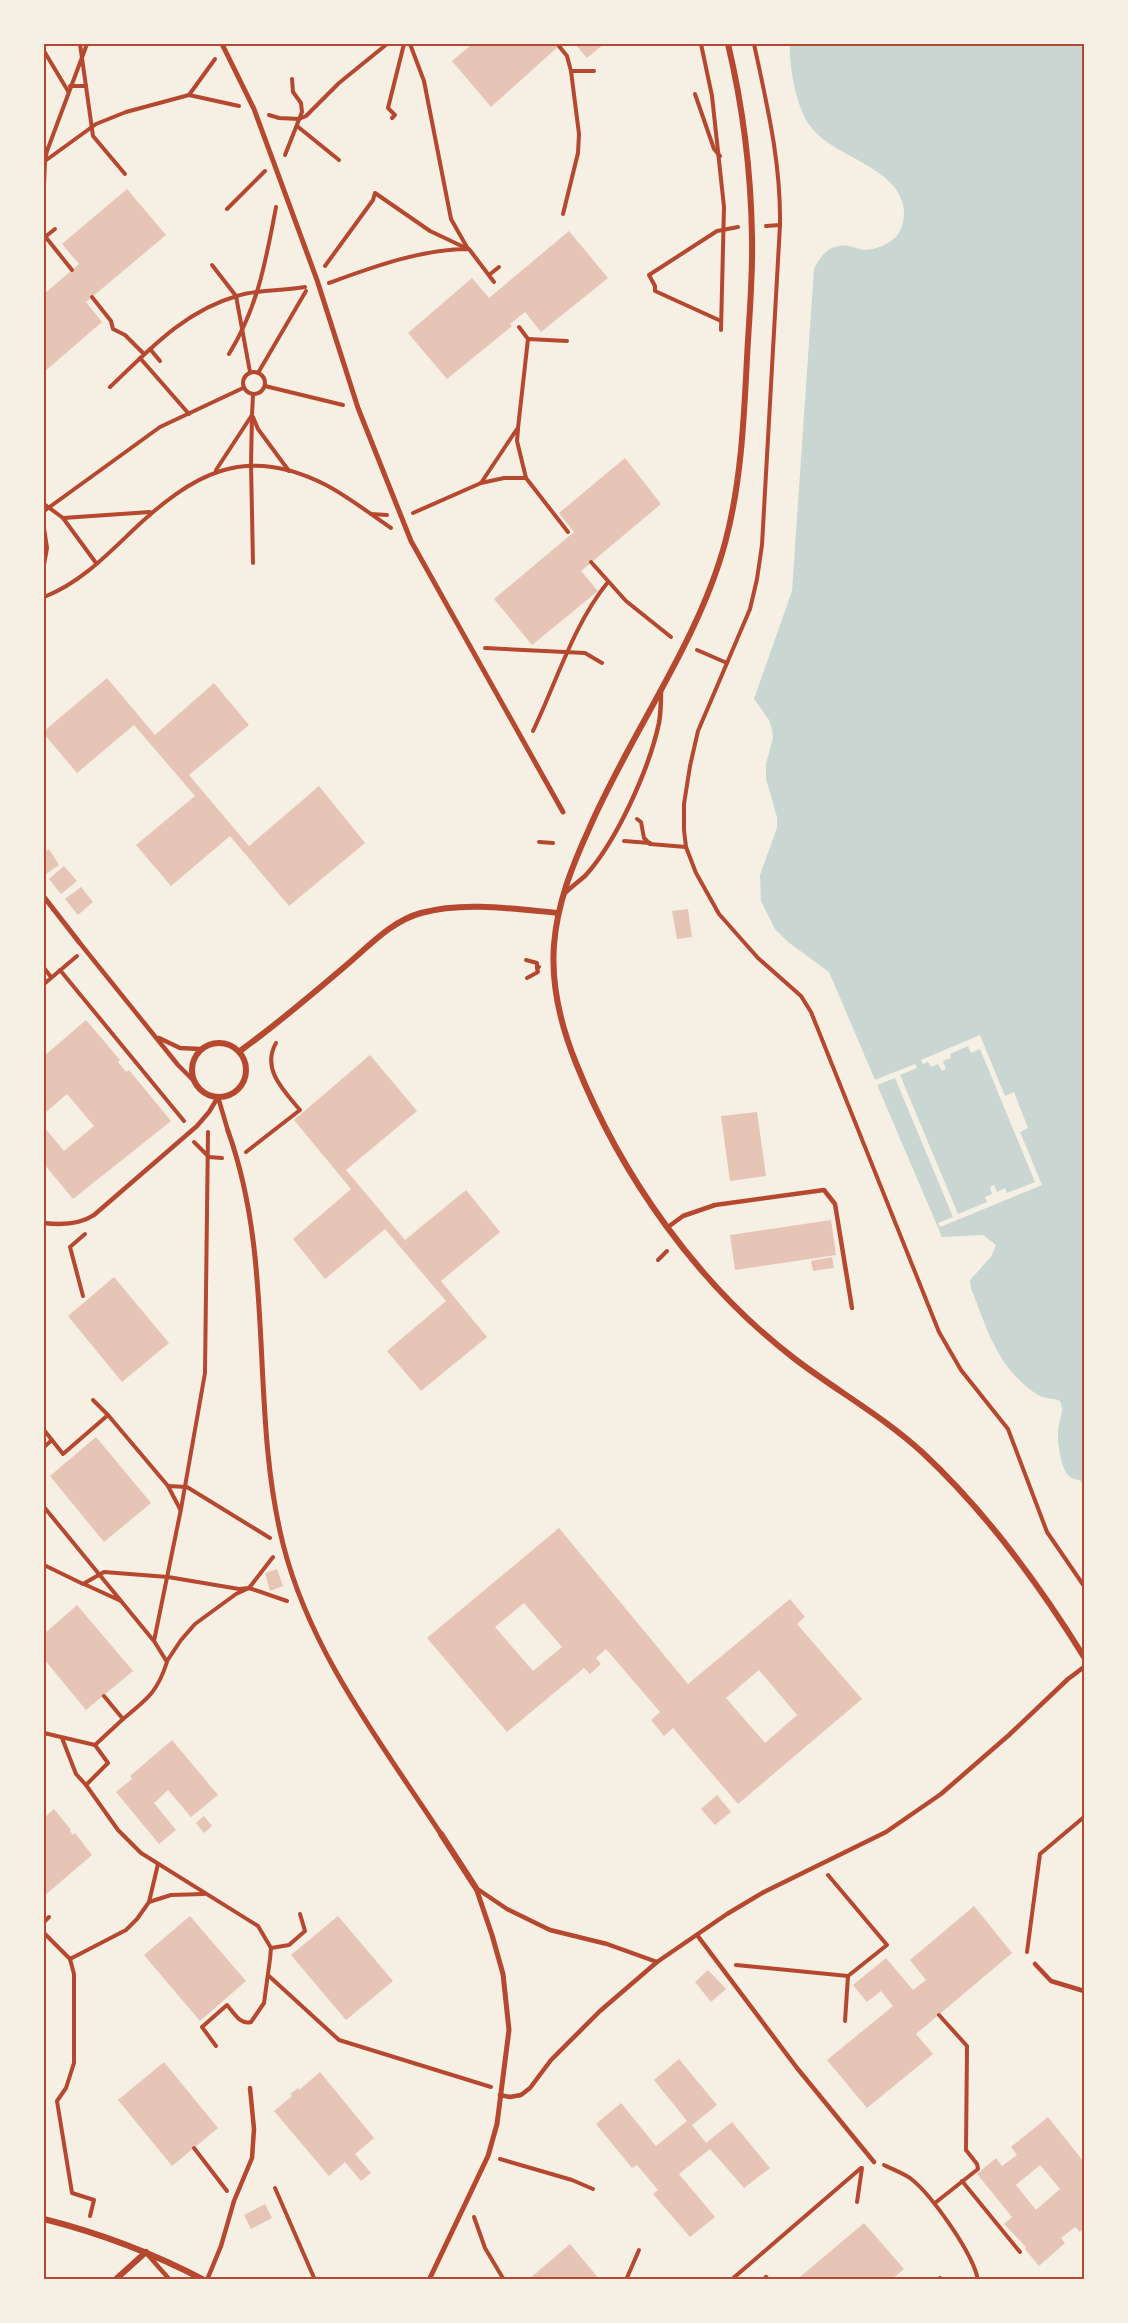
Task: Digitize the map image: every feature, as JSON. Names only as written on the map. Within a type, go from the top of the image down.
[{"type":"street","points":[[728,44],[747,153],[752,216],[746,384],[739,460],[728,528],[715,574],[690,631],[602,798],[564,894],[558,913],[554,965],[565,1035],[604,1125],[633,1174],[697,1266],[767,1337],[896,1431],[930,1461],[998,1535],[1059,1617],[1084,1657]]},
{"type":"street","points":[[223,46],[254,109],[317,280],[358,408],[411,541],[563,812]]},
{"type":"street","points":[[44,897],[78,942]]},
{"type":"street","points":[[240,1051],[274,1026],[382,935],[409,918],[421,913],[462,908],[558,913]]},
{"type":"street","points":[[214,1042],[223,1042],[240,1051],[245,1061],[246,1078],[235,1093],[218,1097],[204,1092],[194,1081],[192,1063],[201,1049],[214,1042]]},
{"type":"street","points":[[228,1131],[250,1210],[256,1256],[267,1440],[273,1490],[284,1544],[305,1607],[325,1652],[476,1888],[503,1974],[509,2030],[497,2124],[488,2156],[429,2280]]},
{"type":"street","points":[[44,2219],[74,2226],[146,2253],[205,2280]]},
{"type":"street","points":[[115,2280],[146,2253]]},
{"type":"lane","points":[[564,894],[585,876],[600,855],[635,792],[659,722],[662,687]]},
{"type":"lane","points":[[78,942],[178,1065],[194,1081]]},
{"type":"lane","points":[[154,1035],[180,1048],[201,1049]]},
{"type":"lane","points":[[44,1223],[71,1224],[84,1221],[191,1131],[209,1112],[218,1097]]},
{"type":"lane","points":[[218,1097],[228,1131]]},
{"type":"lane","points":[[668,1227],[683,1216],[715,1205],[824,1190],[835,1204],[852,1308]]},
{"type":"lane","points":[[500,2095],[510,2097],[520,2095],[530,2088],[574,2035],[657,1962],[727,1914],[764,1892],[885,1832],[941,1794],[1084,1667]]},
{"type":"lane","points":[[476,1888],[507,1909],[550,1930],[607,1944],[657,1962]]},
{"type":"lane","points":[[697,1935],[797,2068],[873,2162]]},
{"type":"lane","points":[[1035,1964],[1052,1981],[1084,1991]]},
{"type":"lane","points":[[205,2280],[221,2246],[234,2201],[252,2158],[254,2129],[250,2088]]},
{"type":"lane","points":[[146,2253],[170,2280]]},
{"type":"path","points":[[80,44],[93,136],[125,174]]},
{"type":"path","points":[[44,185],[47,151],[87,44]]},
{"type":"path","points":[[45,161],[91,128],[126,112],[189,95],[254,109],[279,118],[299,119],[306,116],[339,83],[387,44]]},
{"type":"path","points":[[392,118],[395,115],[388,108],[404,44]]},
{"type":"path","points":[[410,44],[424,81],[451,219],[469,249],[494,282]]},
{"type":"path","points":[[701,44],[712,96],[720,156],[724,229],[721,330]]},
{"type":"path","points":[[754,44],[776,149],[781,189],[762,545],[750,609],[698,730],[684,804],[686,847],[696,873],[719,914],[758,958],[801,996],[811,1012],[939,1332],[961,1370],[1008,1429],[1047,1532],[1084,1586]]},
{"type":"path","points":[[189,95],[223,46]]},
{"type":"path","points":[[559,46],[567,56],[571,71],[579,134],[578,153],[562,214]]},
{"type":"path","points":[[44,51],[69,92]]},
{"type":"path","points":[[571,71],[594,71]]},
{"type":"path","points":[[230,354],[243,333],[258,292],[267,258],[284,156],[302,112],[301,103],[292,92],[292,79]]},
{"type":"path","points":[[70,86],[86,86]]},
{"type":"path","points":[[695,94],[714,149],[720,156]]},
{"type":"path","points":[[297,126],[339,160]]},
{"type":"path","points":[[227,208],[274,162]]},
{"type":"path","points":[[258,373],[305,292],[317,280],[375,194],[430,231],[469,249]]},
{"type":"path","points":[[766,226],[780,225]]},
{"type":"path","points":[[721,321],[655,291],[649,275],[724,229],[738,227]]},
{"type":"path","points":[[55,229],[44,236],[72,270]]},
{"type":"path","points":[[110,387],[180,324],[236,296],[304,287],[317,280],[328,283],[398,260],[455,249],[469,249]]},
{"type":"path","points":[[212,265],[236,296],[250,372]]},
{"type":"path","points":[[489,275],[499,267]]},
{"type":"path","points":[[92,297],[111,321],[114,329],[125,335],[144,354]]},
{"type":"path","points":[[519,327],[528,339],[517,441],[526,478],[568,532]]},
{"type":"path","points":[[528,339],[567,340]]},
{"type":"path","points":[[150,349],[160,361]]},
{"type":"path","points":[[140,358],[190,414]]},
{"type":"path","points":[[250,372],[258,373],[264,380],[265,386],[260,393],[253,395],[243,388],[244,377],[250,372]]},
{"type":"path","points":[[265,386],[358,408]]},
{"type":"path","points":[[151,512],[63,518],[45,508],[160,427],[243,388]]},
{"type":"path","points":[[253,395],[250,464],[253,563]]},
{"type":"path","points":[[216,471],[252,415]]},
{"type":"path","points":[[252,415],[258,429],[289,471]]},
{"type":"path","points":[[481,483],[518,428]]},
{"type":"path","points":[[44,597],[82,576],[151,512],[190,484],[216,471],[250,464],[289,471],[326,485],[411,541]]},
{"type":"path","points":[[370,514],[410,514],[481,483],[504,478],[526,478]]},
{"type":"path","points":[[63,518],[63,521],[96,562]]},
{"type":"path","points":[[44,528],[47,548],[44,565]]},
{"type":"path","points":[[591,562],[626,601],[671,638]]},
{"type":"path","points":[[525,745],[550,695],[567,653],[597,596],[608,582]]},
{"type":"path","points":[[472,649],[585,653],[602,663]]},
{"type":"path","points":[[697,650],[727,663]]},
{"type":"path","points":[[633,817],[641,822],[644,838],[650,844]]},
{"type":"path","points":[[619,840],[686,847]]},
{"type":"path","points":[[538,842],[553,843]]},
{"type":"path","points":[[44,984],[84,950]]},
{"type":"path","points":[[526,960],[537,963],[538,967],[538,972],[527,978]]},
{"type":"path","points":[[44,968],[51,977]]},
{"type":"path","points":[[60,970],[179,1113],[191,1131],[192,1140],[209,1157],[237,1158],[300,1110],[276,1082],[270,1058],[277,1040]]},
{"type":"path","points":[[154,1641],[181,1509],[205,1372],[209,1132],[192,1140]]},
{"type":"path","points":[[83,1296],[70,1247],[87,1232]]},
{"type":"path","points":[[658,1260],[667,1251]]},
{"type":"path","points":[[93,1400],[168,1486],[181,1509]]},
{"type":"path","points":[[44,1430],[63,1454],[108,1415]]},
{"type":"path","points":[[44,1447],[52,1440]]},
{"type":"path","points":[[95,1745],[150,1697],[160,1682],[167,1662],[195,1624],[236,1594],[249,1588],[284,1544],[265,1536],[184,1486],[168,1486]]},
{"type":"path","points":[[44,1507],[154,1641],[167,1662]]},
{"type":"path","points":[[44,1565],[123,1602]]},
{"type":"path","points":[[83,1584],[104,1572],[168,1577],[239,1589],[249,1588],[305,1607]]},
{"type":"path","points":[[104,1696],[123,1719]]},
{"type":"path","points":[[44,1733],[95,1745],[108,1763],[86,1785]]},
{"type":"path","points":[[62,1738],[76,1774],[129,1843],[204,1894],[258,1926],[271,1948],[264,2003],[251,2022],[241,2022],[227,2005],[202,2027],[216,2046]]},
{"type":"path","points":[[1027,1952],[1040,1854],[1084,1817]]},
{"type":"path","points":[[70,1959],[126,1930],[149,1902],[158,1864]]},
{"type":"path","points":[[716,1962],[848,1976],[887,1945],[825,1872]]},
{"type":"path","points":[[149,1902],[171,1895],[204,1894]]},
{"type":"path","points":[[271,1948],[288,1945],[305,1931],[300,1914]]},
{"type":"path","points":[[44,1922],[49,1917]]},
{"type":"path","points":[[44,1933],[70,1959],[74,1974],[74,2063],[66,2088],[57,2101],[72,2193],[94,2200],[90,2216]]},
{"type":"path","points":[[268,1976],[339,2040],[494,2087],[501,2086]]},
{"type":"path","points":[[845,2021],[848,1976]]},
{"type":"path","points":[[935,2203],[978,2169],[977,2164],[966,2150],[967,2046],[939,2015]]},
{"type":"path","points":[[194,2148],[234,2201]]},
{"type":"path","points":[[488,2156],[544,2171],[593,2189]]},
{"type":"path","points":[[730,2280],[862,2168],[876,2161],[910,2178],[935,2203],[971,2261],[978,2280]]},
{"type":"path","points":[[857,2202],[862,2168]]},
{"type":"path","points":[[962,2181],[1020,2252]]},
{"type":"path","points":[[275,2188],[315,2280]]},
{"type":"path","points":[[467,2200],[485,2248],[504,2280]]},
{"type":"path","points":[[626,2280],[639,2250]]},
{"type":"shaded area","points":[[790,44],[1084,44],[1084,1489],[1081,1481],[1072,1478],[1065,1471],[1059,1451],[1058,1436],[1062,1410],[1060,1401],[1038,1395],[1024,1384],[1003,1361],[989,1334],[971,1288],[970,1280],[991,1257],[996,1245],[983,1235],[942,1237],[829,972],[788,942],[775,929],[761,901],[760,875],[777,828],[777,817],[766,779],[766,764],[773,738],[772,729],[769,720],[754,699],[792,591],[814,269],[823,254],[837,246],[849,246],[863,250],[878,248],[888,243],[899,233],[904,214],[900,196],[891,184],[879,173],[821,138],[811,127],[801,109],[794,87]]},
{"type":"pier","points":[[980,1035],[1005,1096],[1014,1092],[1028,1128],[1020,1132],[1042,1185],[940,1227],[938,1223],[953,1217],[895,1078],[875,1086],[876,1090],[872,1081],[915,1064],[917,1068],[900,1075],[958,1214],[987,1202],[985,1197],[992,1194],[990,1187],[994,1185],[997,1192],[1005,1188],[1007,1193],[1035,1182],[980,1049],[971,1053],[968,1046],[950,1054],[951,1058],[943,1061],[946,1069],[942,1071],[938,1064],[931,1067],[928,1062],[923,1064],[921,1060]]},
{"type":"building","points":[[472,44],[561,44],[491,107],[452,61]]},
{"type":"building","points":[[575,44],[604,44],[587,58]]},
{"type":"building","points":[[127,189],[166,235],[86,302],[102,322],[44,372],[44,294],[79,264],[62,244]]},
{"type":"building","points":[[569,231],[608,278],[541,332],[525,312],[510,324],[512,326],[447,379],[408,333],[472,278],[489,298]]},
{"type":"building","points":[[625,458],[661,504],[581,571],[598,591],[532,645],[494,599],[574,532],[559,513]]},
{"type":"building","points":[[107,678],[155,735],[214,683],[249,725],[189,775],[249,846],[319,786],[365,843],[289,906],[230,836],[171,886],[136,845],[195,796],[134,725],[77,773],[44,734],[44,731]]},
{"type":"building","points":[[49,849],[59,865],[46,874],[44,852]]},
{"type":"building","points":[[64,866],[77,881],[61,894],[49,879]]},
{"type":"building","points":[[81,887],[93,902],[78,915],[65,899]]},
{"type":"building","points":[[688,909],[692,937],[677,939],[672,911]]},
{"type":"building","points":[[86,1020],[120,1060],[118,1062],[126,1072],[129,1070],[171,1121],[73,1199],[44,1164],[44,1127],[64,1151],[94,1126],[67,1094],[44,1114],[44,1056]]},
{"type":"building","points":[[370,1055],[417,1111],[346,1170],[405,1240],[466,1190],[500,1232],[441,1281],[487,1337],[421,1391],[387,1351],[446,1301],[385,1229],[325,1279],[293,1239],[351,1189],[294,1120]]},
{"type":"building","points":[[757,1112],[766,1176],[730,1181],[721,1116]]},
{"type":"building","points":[[831,1220],[836,1255],[735,1270],[730,1235]]},
{"type":"building","points":[[832,1257],[834,1268],[813,1271],[811,1261]]},
{"type":"building","points":[[114,1277],[169,1343],[122,1382],[68,1316]]},
{"type":"building","points":[[96,1437],[151,1503],[104,1542],[50,1476]]},
{"type":"building","points":[[559,1528],[688,1684],[790,1599],[805,1617],[797,1624],[862,1699],[738,1804],[673,1728],[664,1736],[651,1720],[660,1712],[606,1649],[596,1658],[601,1664],[590,1674],[584,1668],[507,1732],[427,1638]],"holes":[[[524,1603],[562,1647],[533,1671],[495,1627]],[[759,1670],[797,1715],[765,1743],[726,1698]]]},
{"type":"building","points":[[277,1569],[283,1586],[270,1591],[265,1573]]},
{"type":"building","points":[[77,1605],[133,1671],[86,1710],[44,1659],[44,1634]]},
{"type":"building","points":[[172,1740],[218,1795],[191,1817],[168,1790],[154,1803],[176,1830],[159,1844],[116,1792],[132,1779],[130,1776]]},
{"type":"building","points":[[717,1795],[731,1812],[715,1825],[701,1809]]},
{"type":"building","points":[[54,1809],[73,1835],[75,1833],[92,1855],[44,1896],[44,1818]]},
{"type":"building","points":[[204,1816],[212,1826],[204,1833],[196,1823]]},
{"type":"building","points":[[974,1906],[1012,1953],[916,2034],[933,2054],[867,2108],[827,2060],[893,2006],[881,1991],[867,2002],[853,1985],[886,1958],[913,1990],[926,1980],[910,1960]]},
{"type":"building","points":[[190,1916],[246,1981],[200,2021],[144,1955]]},
{"type":"building","points":[[338,1916],[393,1981],[346,2020],[291,1955]]},
{"type":"building","points":[[708,1970],[726,1989],[711,2002],[695,1982]]},
{"type":"building","points":[[679,2059],[717,2105],[692,2125],[706,2143],[732,2122],[770,2168],[744,2188],[710,2149],[679,2174],[715,2217],[690,2237],[653,2194],[658,2190],[637,2165],[632,2168],[596,2124],[621,2103],[656,2146],[687,2121],[654,2080]]},
{"type":"building","points":[[164,2062],[218,2128],[172,2166],[118,2100]]},
{"type":"building","points":[[320,2072],[374,2138],[355,2154],[371,2173],[361,2181],[345,2162],[329,2176],[274,2111],[292,2096],[290,2094],[298,2088],[299,2090]]},
{"type":"building","points":[[1048,2117],[1084,2162],[1084,2227],[1080,2232],[1075,2227],[1061,2238],[1065,2243],[1039,2266],[1025,2249],[1026,2247],[1004,2224],[1012,2217],[977,2174],[996,2158],[1002,2166],[1017,2155],[1011,2147]],"holes":[[[1040,2165],[1060,2189],[1036,2210],[1016,2185]]]},
{"type":"building","points":[[265,2204],[272,2218],[251,2229],[244,2215]]},
{"type":"building","points":[[864,2223],[904,2269],[891,2280],[802,2280],[800,2277]]},
{"type":"building","points":[[570,2244],[600,2280],[528,2280]]}]
